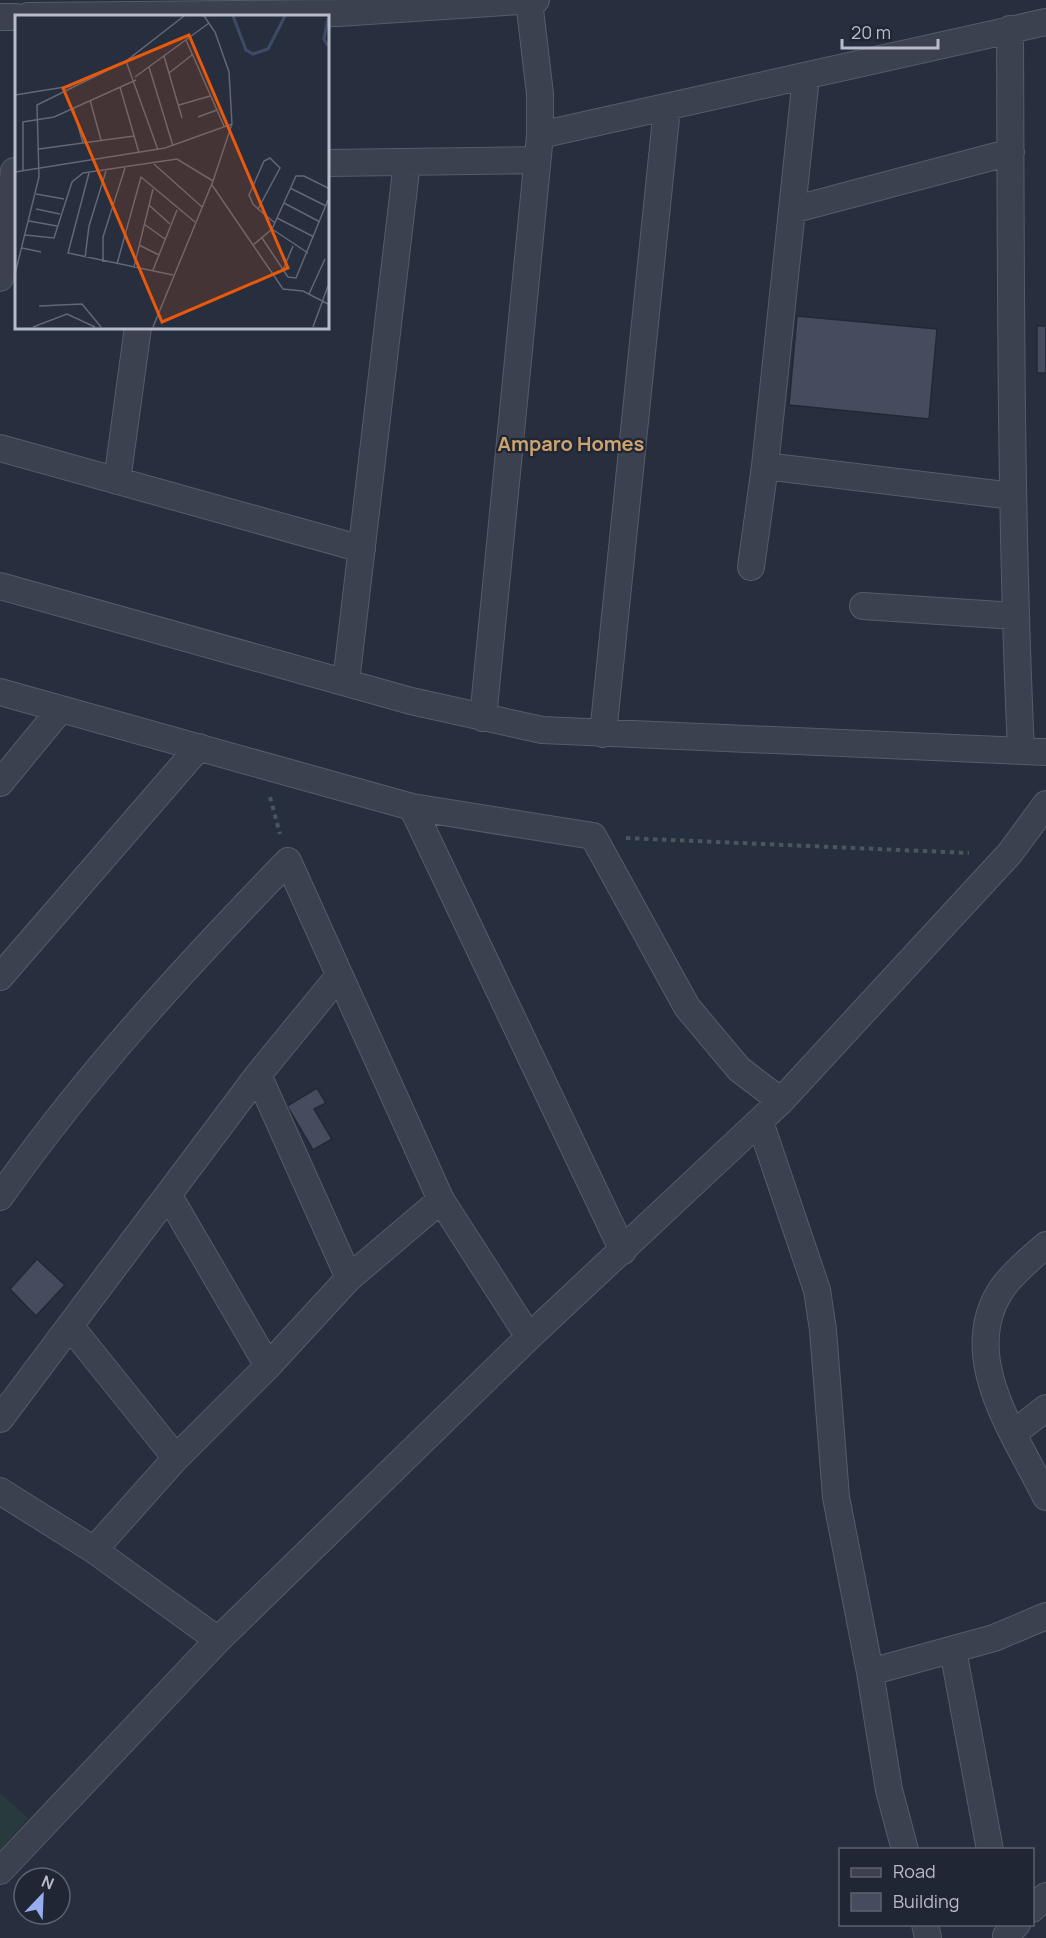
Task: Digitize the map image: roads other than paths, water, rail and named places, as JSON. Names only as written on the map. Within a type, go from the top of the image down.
[{"type":"street","points":[[48,0],[74,15],[338,13],[532,1],[540,94],[540,135],[483,718]]},
{"type":"street","points":[[540,135],[806,77],[1010,28],[1046,22]]},
{"type":"street","points":[[0,586],[346,682],[483,718],[542,730],[1033,751],[1015,616],[1010,28]]},
{"type":"street","points":[[751,567],[765,466],[806,77]]},
{"type":"street","points":[[603,734],[667,108]]},
{"type":"street","points":[[792,210],[1011,152]]},
{"type":"street","points":[[328,163],[537,160]]},
{"type":"street","points":[[346,682],[406,162]]},
{"type":"street","points":[[0,278],[10,171]]},
{"type":"street","points":[[117,481],[138,328]]},
{"type":"street","points":[[0,448],[362,549]]},
{"type":"street","points":[[765,466],[1013,496]]},
{"type":"street","points":[[863,606],[1015,616]]},
{"type":"street","points":[[0,692],[412,807],[593,836],[687,1007],[740,1069],[781,1101]]},
{"type":"street","points":[[0,783],[60,710]]},
{"type":"street","points":[[0,977],[199,747]]},
{"type":"street","points":[[0,1871],[218,1640],[529,1338],[781,1101],[1010,853],[1046,804]]},
{"type":"street","points":[[412,807],[623,1251]]},
{"type":"street","points":[[0,1197],[44,1135],[180,972],[288,861],[338,977],[441,1200],[529,1338]]},
{"type":"street","points":[[0,1419],[258,1075],[338,977]]},
{"type":"street","points":[[258,1075],[349,1278]]},
{"type":"street","points":[[760,1122],[817,1290],[823,1330],[836,1497],[870,1672],[889,1790],[904,1848]]},
{"type":"street","points":[[169,1196],[268,1366]]},
{"type":"street","points":[[94,1550],[176,1458],[268,1366],[349,1278],[441,1200]]},
{"type":"street","points":[[1046,1245],[1022,1265],[1003,1287],[991,1310],[985,1332],[985,1357],[990,1380],[1046,1497]]},
{"type":"street","points":[[70,1326],[176,1458]]},
{"type":"street","points":[[1014,1433],[1046,1408]]},
{"type":"street","points":[[0,1491],[94,1550],[218,1640]]},
{"type":"street","points":[[870,1672],[994,1638],[1046,1616]]},
{"type":"street","points":[[953,1650],[990,1848]]},
{"type":"street","points":[[1034,1907],[1046,1896]]},
{"type":"district","name":"Amparo Homes","points":[[571,443]]}]
